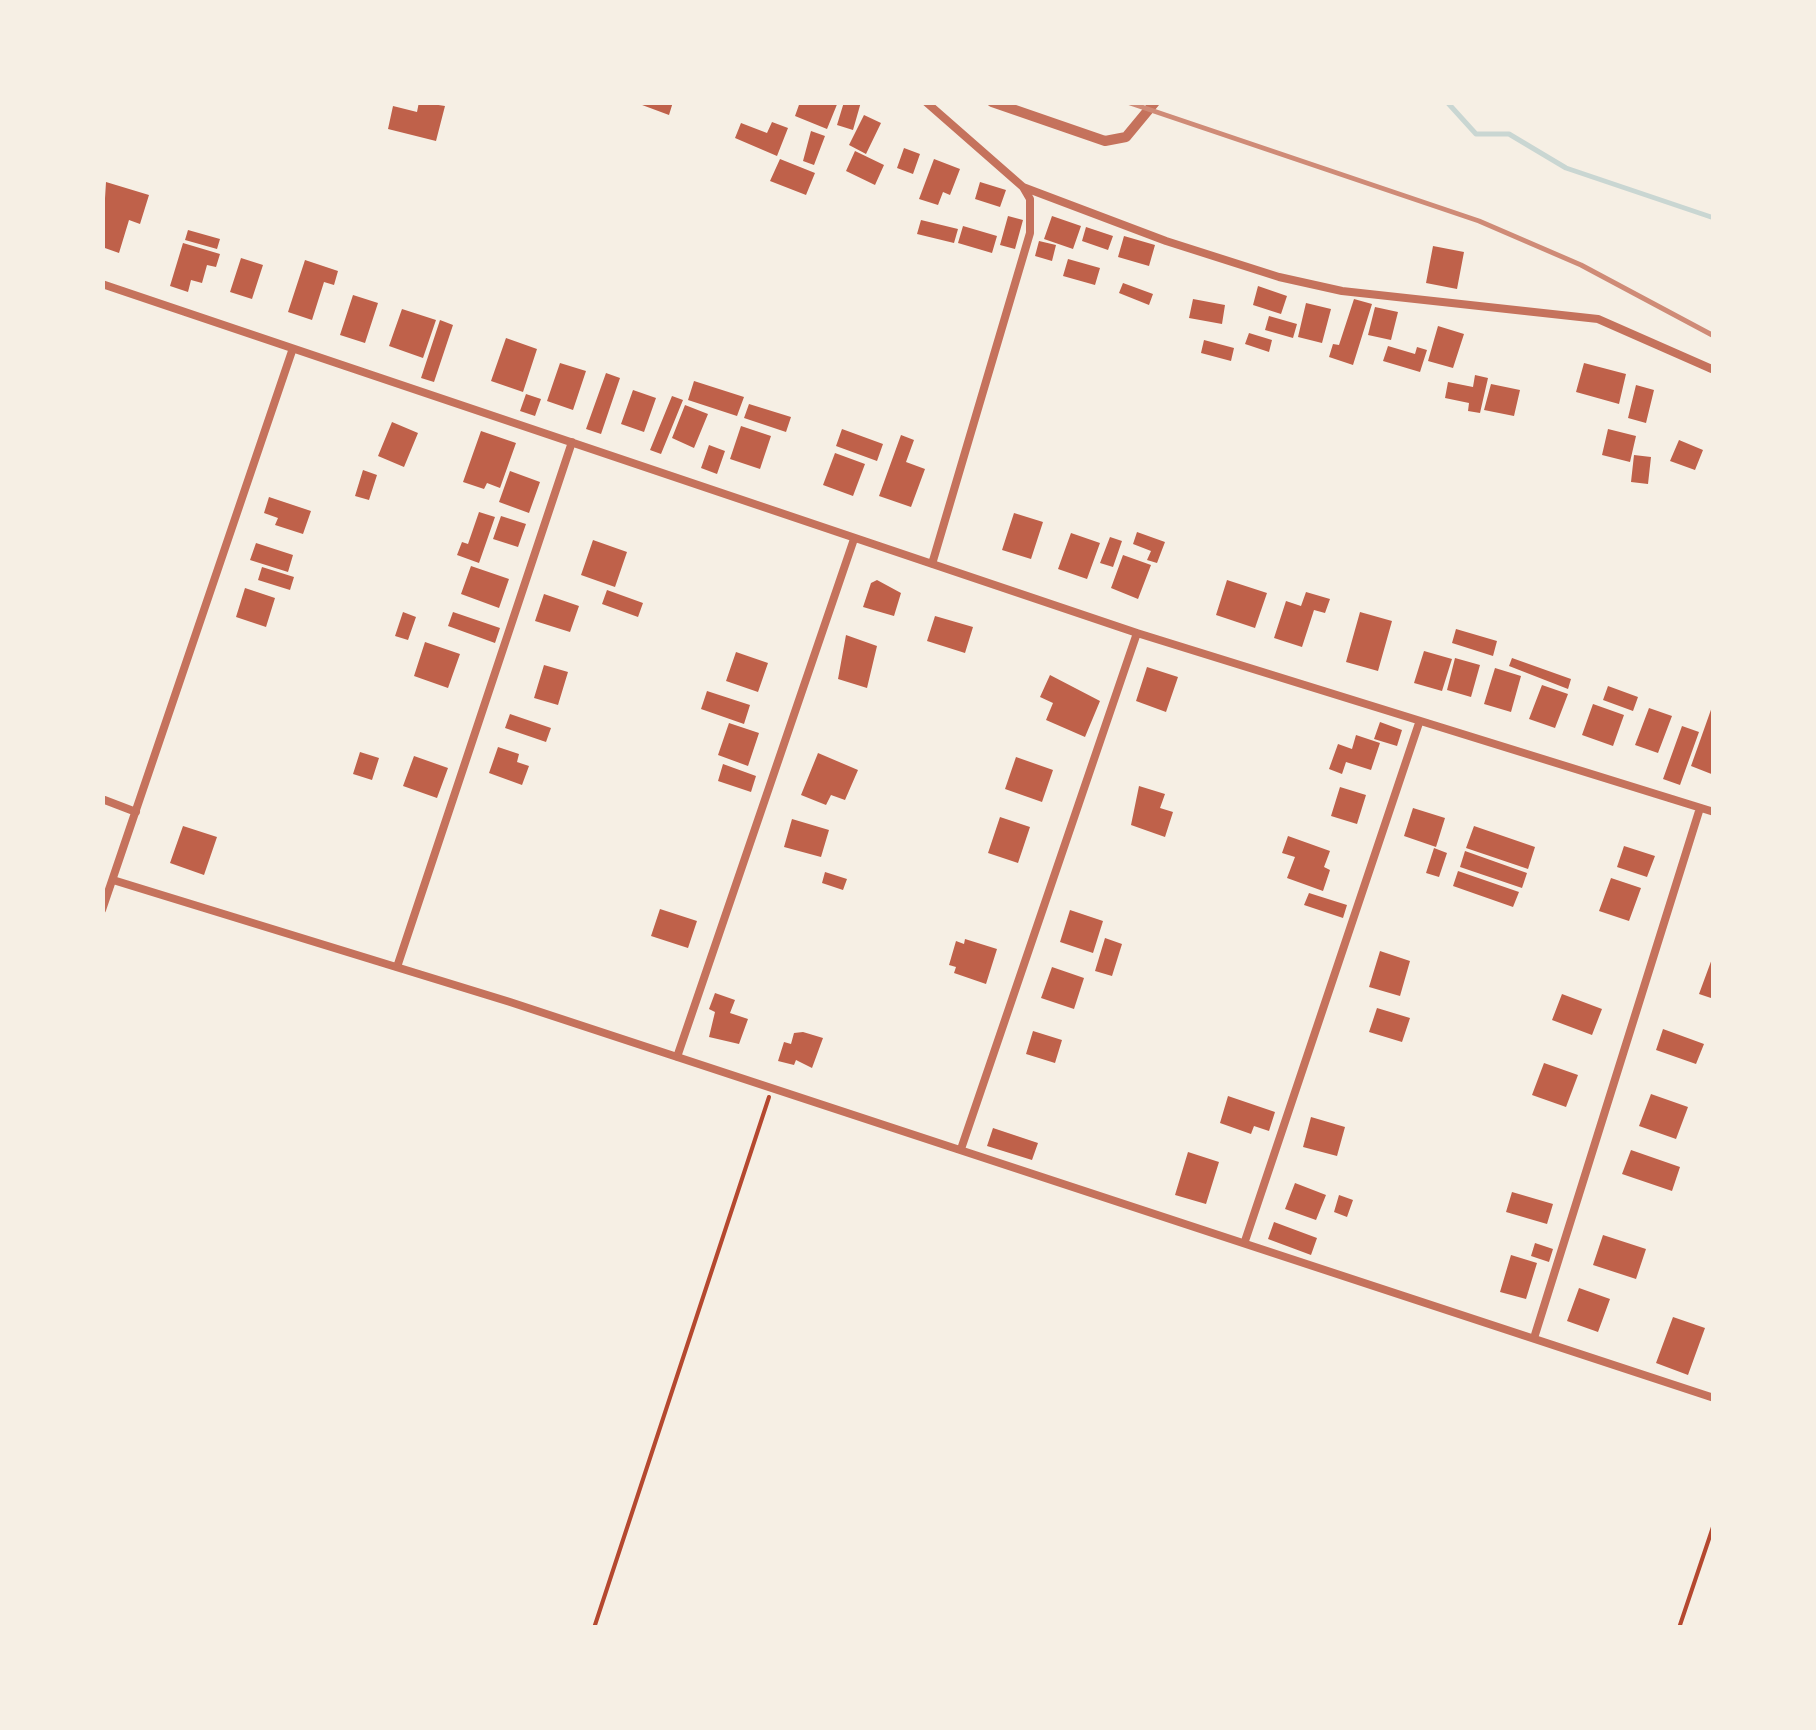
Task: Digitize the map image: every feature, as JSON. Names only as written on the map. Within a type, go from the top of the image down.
[{"type":"street","points":[[926,102],[1024,187],[1134,230],[1295,281],[1373,295],[1583,316],[1630,330],[1714,370]]},
{"type":"street","points":[[992,102],[1105,141],[1132,132],[1155,102]]},
{"type":"street","points":[[932,564],[1030,234],[1030,200],[1024,187]]},
{"type":"street","points":[[102,284],[1137,633],[1714,812]]},
{"type":"street","points":[[102,910],[292,351]]},
{"type":"street","points":[[397,967],[572,442]]},
{"type":"street","points":[[677,1057],[854,538]]},
{"type":"street","points":[[961,1149],[1137,633]]},
{"type":"street","points":[[1245,1242],[1418,723]]},
{"type":"street","points":[[102,799],[136,812]]},
{"type":"street","points":[[1534,1338],[1700,808]]},
{"type":"street","points":[[113,880],[677,1057],[1714,1398]]},
{"type":"path","points":[[594,1628],[772,1088]]},
{"type":"path","points":[[1679,1628],[1714,1524]]},
{"type":"building","points":[[419,102],[445,106],[436,141],[388,129],[393,106],[417,112]]},
{"type":"building","points":[[634,102],[673,102],[669,115]]},
{"type":"building","points":[[800,102],[838,102],[827,129],[795,116]]},
{"type":"building","points":[[844,102],[861,102],[853,130],[837,125]]},
{"type":"building","points":[[864,115],[881,123],[866,154],[849,145]]},
{"type":"building","points":[[772,122],[788,128],[777,156],[735,138],[741,123],[767,133]]},
{"type":"building","points":[[811,131],[825,136],[814,165],[803,161]]},
{"type":"building","points":[[904,148],[920,154],[913,174],[897,168]]},
{"type":"building","points":[[855,151],[884,165],[875,185],[846,171]]},
{"type":"building","points":[[780,159],[815,173],[806,195],[770,181]]},
{"type":"building","points":[[934,159],[960,169],[950,195],[943,192],[938,205],[919,199]]},
{"type":"building","points":[[106,182],[149,195],[140,224],[129,220],[119,253],[102,247]]},
{"type":"building","points":[[980,182],[1006,190],[1000,207],[975,199]]},
{"type":"building","points":[[1008,216],[1023,220],[1015,249],[1000,245]]},
{"type":"building","points":[[1052,216],[1081,226],[1073,249],[1044,239]]},
{"type":"building","points":[[921,220],[958,229],[954,243],[917,234]]},
{"type":"building","points":[[963,226],[997,236],[992,253],[958,243]]},
{"type":"building","points":[[1086,227],[1113,236],[1108,250],[1082,241]]},
{"type":"building","points":[[188,230],[220,239],[217,249],[185,240]]},
{"type":"building","points":[[1124,236],[1155,245],[1149,266],[1118,257]]},
{"type":"building","points":[[1039,241],[1056,245],[1052,261],[1035,256]]},
{"type":"building","points":[[183,243],[220,254],[216,267],[207,265],[202,283],[191,280],[188,292],[170,286]]},
{"type":"building","points":[[1433,246],[1464,252],[1457,289],[1426,283]]},
{"type":"building","points":[[241,258],[263,265],[252,299],[230,292]]},
{"type":"building","points":[[1068,259],[1100,268],[1095,285],[1063,276]]},
{"type":"building","points":[[305,260],[338,271],[334,285],[324,282],[312,320],[288,312]]},
{"type":"building","points":[[1123,283],[1153,294],[1149,305],[1119,293]]},
{"type":"building","points":[[1258,286],[1287,296],[1281,314],[1253,305]]},
{"type":"building","points":[[353,295],[378,303],[365,343],[340,335]]},
{"type":"building","points":[[1193,299],[1225,305],[1222,324],[1189,318]]},
{"type":"building","points":[[1354,299],[1372,304],[1353,365],[1329,357],[1333,344],[1339,345]]},
{"type":"building","points":[[1306,303],[1331,309],[1322,343],[1298,337]]},
{"type":"building","points":[[1375,307],[1398,312],[1391,340],[1368,335]]},
{"type":"building","points":[[402,309],[436,320],[423,358],[389,346]]},
{"type":"building","points":[[1269,316],[1297,324],[1293,338],[1265,330]]},
{"type":"building","points":[[440,320],[453,325],[434,382],[421,378]]},
{"type":"building","points":[[1438,326],[1464,334],[1453,368],[1428,361]]},
{"type":"building","points":[[1249,333],[1272,340],[1269,352],[1245,344]]},
{"type":"building","points":[[506,338],[537,349],[523,392],[491,381]]},
{"type":"building","points":[[1204,340],[1234,348],[1231,361],[1201,353]]},
{"type":"building","points":[[1388,346],[1415,354],[1417,347],[1427,350],[1420,372],[1383,361]]},
{"type":"building","points":[[560,363],[586,371],[573,410],[547,401]]},
{"type":"building","points":[[1584,363],[1626,374],[1619,404],[1576,392]]},
{"type":"building","points":[[606,373],[620,378],[601,434],[586,429]]},
{"type":"building","points":[[1475,375],[1488,378],[1480,413],[1468,411],[1469,403],[1445,398],[1448,382],[1473,387]]},
{"type":"building","points":[[694,381],[744,397],[737,416],[688,400]]},
{"type":"building","points":[[1491,384],[1520,390],[1514,416],[1484,410]]},
{"type":"building","points":[[1636,385],[1654,390],[1646,423],[1628,418]]},
{"type":"building","points":[[633,390],[656,398],[644,432],[621,424]]},
{"type":"building","points":[[526,394],[541,399],[535,416],[520,411]]},
{"type":"building","points":[[672,396],[683,400],[661,454],[650,450]]},
{"type":"building","points":[[749,404],[791,417],[786,432],[744,418]]},
{"type":"building","points":[[685,405],[708,414],[694,448],[672,438]]},
{"type":"building","points":[[392,422],[418,433],[404,467],[378,456]]},
{"type":"building","points":[[741,426],[771,436],[760,469],[730,459]]},
{"type":"building","points":[[842,429],[883,444],[877,461],[836,446]]},
{"type":"building","points":[[1608,429],[1636,436],[1630,462],[1602,455]]},
{"type":"building","points":[[481,431],[516,443],[500,488],[487,483],[484,489],[463,482]]},
{"type":"building","points":[[901,435],[914,440],[906,462],[925,469],[911,507],[879,496]]},
{"type":"building","points":[[1679,440],[1703,450],[1695,470],[1670,461]]},
{"type":"building","points":[[709,445],[725,451],[717,474],[701,468]]},
{"type":"building","points":[[835,453],[865,464],[853,496],[823,485]]},
{"type":"building","points":[[1634,455],[1651,457],[1648,484],[1631,482]]},
{"type":"building","points":[[363,470],[377,475],[369,500],[355,496]]},
{"type":"building","points":[[510,471],[540,482],[529,513],[499,502]]},
{"type":"building","points":[[269,497],[311,511],[303,534],[275,525],[278,518],[264,513]]},
{"type":"building","points":[[479,512],[495,517],[479,563],[457,555],[462,542],[468,544]]},
{"type":"building","points":[[1014,513],[1043,522],[1031,559],[1002,550]]},
{"type":"building","points":[[501,516],[526,524],[518,547],[493,539]]},
{"type":"building","points":[[1137,532],[1165,542],[1157,563],[1147,560],[1151,551],[1133,544]]},
{"type":"building","points":[[1071,533],[1100,543],[1087,579],[1058,569]]},
{"type":"building","points":[[1110,537],[1122,541],[1113,567],[1100,563]]},
{"type":"building","points":[[593,540],[627,552],[615,587],[581,575]]},
{"type":"building","points":[[256,543],[293,555],[288,572],[250,560]]},
{"type":"building","points":[[1123,555],[1151,565],[1138,599],[1111,588]]},
{"type":"building","points":[[471,566],[509,579],[499,608],[461,594]]},
{"type":"building","points":[[262,567],[294,577],[290,590],[258,580]]},
{"type":"building","points":[[877,580],[901,593],[894,616],[863,607],[871,583]]},
{"type":"building","points":[[1227,580],[1267,593],[1255,628],[1216,615]]},
{"type":"building","points":[[245,588],[275,598],[266,627],[236,617]]},
{"type":"building","points":[[607,590],[643,603],[638,617],[602,604]]},
{"type":"building","points":[[1306,592],[1330,599],[1325,613],[1314,610],[1302,647],[1274,638],[1286,601],[1301,606]]},
{"type":"building","points":[[544,594],[579,606],[570,632],[535,621]]},
{"type":"building","points":[[403,612],[416,617],[408,640],[395,636]]},
{"type":"building","points":[[453,612],[500,628],[495,643],[448,626]]},
{"type":"building","points":[[1360,612],[1392,621],[1378,671],[1346,662]]},
{"type":"building","points":[[935,616],[973,627],[965,653],[927,641]]},
{"type":"building","points":[[1456,629],[1497,641],[1493,656],[1452,643]]},
{"type":"building","points":[[846,635],[877,646],[867,688],[838,679]]},
{"type":"building","points":[[425,642],[460,654],[448,688],[414,676]]},
{"type":"building","points":[[1424,651],[1452,659],[1442,691],[1414,683]]},
{"type":"building","points":[[736,652],[768,663],[758,692],[726,681]]},
{"type":"building","points":[[1455,658],[1480,665],[1471,697],[1447,690]]},
{"type":"building","points":[[1512,658],[1571,679],[1568,689],[1509,666]]},
{"type":"building","points":[[544,665],[568,672],[558,705],[534,698]]},
{"type":"building","points":[[1147,667],[1178,677],[1166,712],[1136,701]]},
{"type":"building","points":[[1495,668],[1521,676],[1511,712],[1484,704]]},
{"type":"building","points":[[1050,675],[1100,701],[1085,737],[1046,720],[1053,703],[1040,697]]},
{"type":"building","points":[[1542,685],[1568,694],[1555,728],[1529,719]]},
{"type":"building","points":[[1608,686],[1638,697],[1633,711],[1603,700]]},
{"type":"building","points":[[707,691],[750,705],[744,724],[701,709]]},
{"type":"building","points":[[1593,704],[1624,715],[1613,746],[1582,735]]},
{"type":"building","points":[[1714,704],[1714,775],[1691,766]]},
{"type":"building","points":[[1649,708],[1672,716],[1658,753],[1635,745]]},
{"type":"building","points":[[510,714],[551,728],[546,742],[505,728]]},
{"type":"building","points":[[1380,722],[1402,730],[1397,746],[1374,739]]},
{"type":"building","points":[[729,723],[759,733],[748,766],[718,755]]},
{"type":"building","points":[[1682,726],[1699,732],[1680,785],[1663,779]]},
{"type":"building","points":[[1356,735],[1380,743],[1371,770],[1346,762],[1342,774],[1329,769],[1338,744],[1352,749]]},
{"type":"building","points":[[498,747],[519,754],[517,762],[529,766],[522,785],[489,773]]},
{"type":"building","points":[[360,752],[379,758],[372,780],[353,774]]},
{"type":"building","points":[[818,753],[858,770],[845,800],[831,795],[826,805],[801,795]]},
{"type":"building","points":[[414,756],[448,768],[437,798],[403,786]]},
{"type":"building","points":[[1016,757],[1053,770],[1042,802],[1005,789]]},
{"type":"building","points":[[723,764],[756,776],[751,792],[718,781]]},
{"type":"building","points":[[1139,786],[1165,794],[1160,808],[1173,812],[1165,837],[1131,825]]},
{"type":"building","points":[[1340,787],[1366,795],[1357,824],[1331,816]]},
{"type":"building","points":[[1413,808],[1445,818],[1436,847],[1404,836]]},
{"type":"building","points":[[1000,817],[1030,827],[1018,863],[988,853]]},
{"type":"building","points":[[792,819],[829,830],[821,857],[784,847]]},
{"type":"building","points":[[183,826],[217,837],[204,875],[170,863]]},
{"type":"building","points":[[1474,826],[1535,847],[1528,869],[1466,848]]},
{"type":"building","points":[[1288,836],[1330,851],[1324,867],[1330,870],[1323,891],[1287,878],[1295,857],[1282,853]]},
{"type":"building","points":[[1624,846],[1655,856],[1647,877],[1617,867]]},
{"type":"building","points":[[1434,848],[1447,853],[1439,877],[1426,873]]},
{"type":"building","points":[[1465,851],[1527,873],[1522,888],[1460,867]]},
{"type":"building","points":[[1458,871],[1519,892],[1513,907],[1453,886]]},
{"type":"building","points":[[825,872],[847,879],[843,890],[822,883]]},
{"type":"building","points":[[1611,878],[1641,888],[1629,921],[1599,911]]},
{"type":"building","points":[[1309,893],[1347,905],[1343,918],[1304,905]]},
{"type":"building","points":[[660,909],[697,921],[688,948],[651,936]]},
{"type":"building","points":[[1070,910],[1103,921],[1093,953],[1060,942]]},
{"type":"building","points":[[1105,938],[1122,944],[1112,976],[1095,971]]},
{"type":"building","points":[[965,939],[997,949],[986,984],[954,973],[956,967],[949,965],[956,941],[964,944]]},
{"type":"building","points":[[1380,951],[1410,961],[1400,996],[1369,987]]},
{"type":"building","points":[[1714,956],[1714,999],[1699,994]]},
{"type":"building","points":[[1052,967],[1084,978],[1074,1009],[1041,998]]},
{"type":"building","points":[[715,993],[735,1000],[730,1013],[748,1019],[739,1044],[709,1037],[715,1012],[709,1009]]},
{"type":"building","points":[[1562,994],[1602,1009],[1592,1035],[1552,1020]]},
{"type":"building","points":[[1377,1008],[1410,1018],[1402,1042],[1369,1032]]},
{"type":"building","points":[[1663,1029],[1704,1044],[1696,1064],[1656,1050]]},
{"type":"building","points":[[1033,1031],[1062,1040],[1055,1063],[1026,1054]]},
{"type":"building","points":[[794,1033],[823,1038],[812,1068],[796,1060],[794,1065],[778,1061],[784,1042],[791,1044]]},
{"type":"building","points":[[1544,1063],[1578,1075],[1566,1107],[1532,1095]]},
{"type":"building","points":[[1651,1094],[1688,1107],[1676,1139],[1639,1126]]},
{"type":"building","points":[[1228,1096],[1275,1112],[1269,1131],[1254,1126],[1251,1134],[1220,1123]]},
{"type":"building","points":[[1311,1117],[1345,1127],[1337,1156],[1303,1147]]},
{"type":"building","points":[[993,1128],[1038,1143],[1032,1160],[987,1146]]},
{"type":"building","points":[[1631,1150],[1680,1167],[1672,1191],[1622,1174]]},
{"type":"building","points":[[1188,1152],[1219,1162],[1206,1204],[1175,1195]]},
{"type":"building","points":[[1295,1183],[1326,1195],[1316,1220],[1285,1209]]},
{"type":"building","points":[[1512,1192],[1553,1204],[1547,1224],[1506,1212]]},
{"type":"building","points":[[1339,1195],[1353,1200],[1347,1217],[1334,1212]]},
{"type":"building","points":[[1274,1222],[1317,1238],[1311,1255],[1268,1239]]},
{"type":"building","points":[[1603,1235],[1646,1249],[1636,1279],[1593,1265]]},
{"type":"building","points":[[1535,1243],[1553,1249],[1549,1262],[1531,1256]]},
{"type":"building","points":[[1511,1255],[1537,1263],[1526,1299],[1500,1292]]},
{"type":"building","points":[[1579,1288],[1610,1299],[1598,1332],[1567,1321]]},
{"type":"building","points":[[1673,1317],[1705,1328],[1688,1375],[1656,1363]]},
{"type":"waterway","points":[[1447,102],[1476,134],[1509,134],[1566,168],[1714,218]]},
{"type":"railway","points":[[1127,102],[1479,221],[1581,265],[1714,336]]}]
